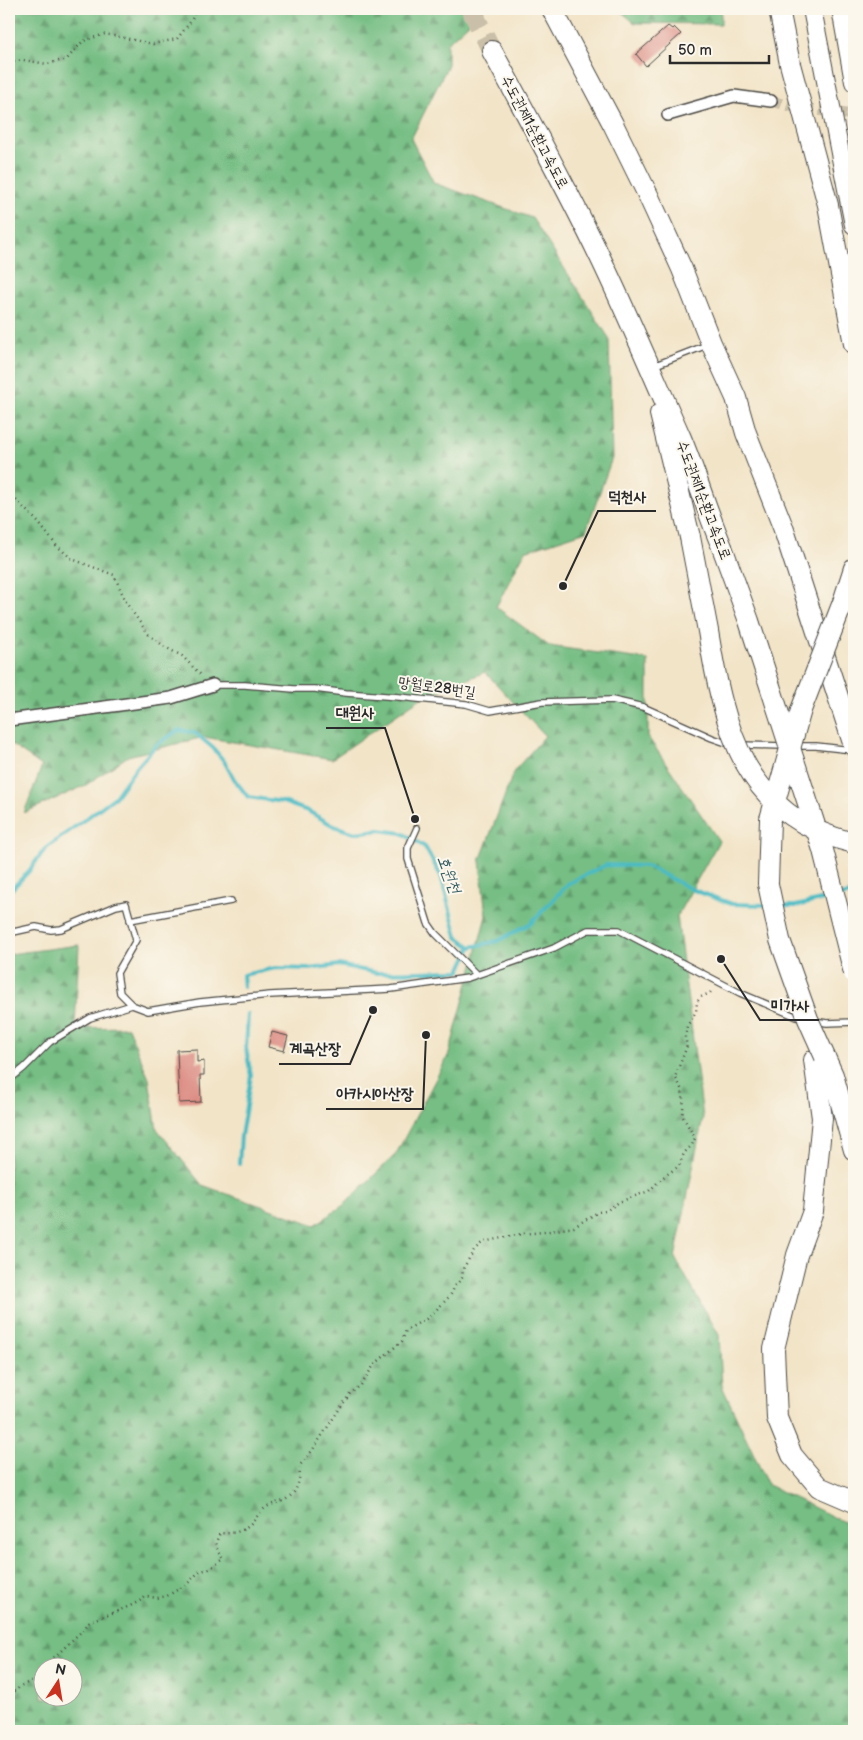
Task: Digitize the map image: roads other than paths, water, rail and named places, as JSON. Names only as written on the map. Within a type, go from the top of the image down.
[{"type":"highway","points":[[552,9],[648,194],[682,269],[736,398],[746,433],[783,527],[854,746]]},
{"type":"highway","points":[[778,9],[790,64],[828,205],[854,344]]},
{"type":"highway","points":[[812,9],[854,224]]},
{"type":"highway","points":[[841,9],[854,82]]},
{"type":"highway","name":"수도권제1순환고속도로","points":[[492,51],[600,256],[696,474],[706,510],[749,621],[823,850],[854,973]]},
{"type":"highway","points":[[649,368],[690,537],[719,694],[728,726],[740,756],[765,792],[790,816],[823,834],[854,843]]},
{"type":"highway","points":[[854,568],[843,602],[801,710],[770,819],[768,884],[780,940],[820,1058],[822,1118],[812,1211],[796,1255],[774,1349],[777,1418],[792,1455],[819,1487],[854,1502]]},
{"type":"highway","points":[[820,1058],[833,1075],[854,1150]]},
{"type":"street","points":[[668,115],[734,96],[771,101]]},
{"type":"street","name":"망월로28번길","points":[[9,720],[171,698],[213,685]]},
{"type":"lane","points":[[649,368],[712,343]]},
{"type":"lane","name":"망월로28번길","points":[[213,685],[315,689],[466,704],[490,711],[542,702],[612,700],[643,707],[712,738],[734,745],[816,746],[854,751]]},
{"type":"lane","points":[[416,828],[408,848],[408,859],[428,923],[435,933],[476,974]]},
{"type":"lane","points":[[130,920],[231,901]]},
{"type":"lane","points":[[9,933],[36,927],[61,930],[116,906],[126,904],[136,940],[118,973],[120,993],[132,1005],[148,1011],[200,1002],[270,995],[392,989],[468,978],[554,948],[588,930],[619,930],[740,993],[803,1019],[827,1022],[854,1022]]},
{"type":"lane","points":[[9,1080],[50,1042],[90,1018],[132,1005]]},
{"type":"waterway","name":"호원천","points":[[9,892],[29,871],[45,849],[115,797],[156,745],[179,730],[195,733],[213,748],[248,797],[283,802],[308,811],[334,826],[355,833],[379,830],[402,833],[425,847],[441,876],[457,937],[471,947],[498,941],[531,923],[569,883],[606,865],[647,866],[691,889],[732,904],[765,905]]},
{"type":"waterway","name":"호원천","points":[[841,896],[854,893]]},
{"type":"waterway","name":"호원천","points":[[780,906],[796,906],[829,898]]},
{"type":"waterway","points":[[244,987],[243,975],[276,968],[309,969],[339,965],[377,973],[460,971],[471,947]]},
{"type":"waterway","points":[[239,1164],[241,1136],[251,1076],[246,1048],[248,1014]]},
{"type":"tunnel","points":[[471,9],[492,51]]},
{"type":"tunnel","points":[[771,101],[794,107],[854,115]]},
{"type":"place","name":"덕천사","points":[[563,586]]},
{"type":"place","name":"대원사","points":[[415,819]]},
{"type":"place","name":"미가사","points":[[721,959]]},
{"type":"place","name":"계곡산장","points":[[373,1010]]},
{"type":"place","name":"아카시아산장","points":[[426,1035]]}]
